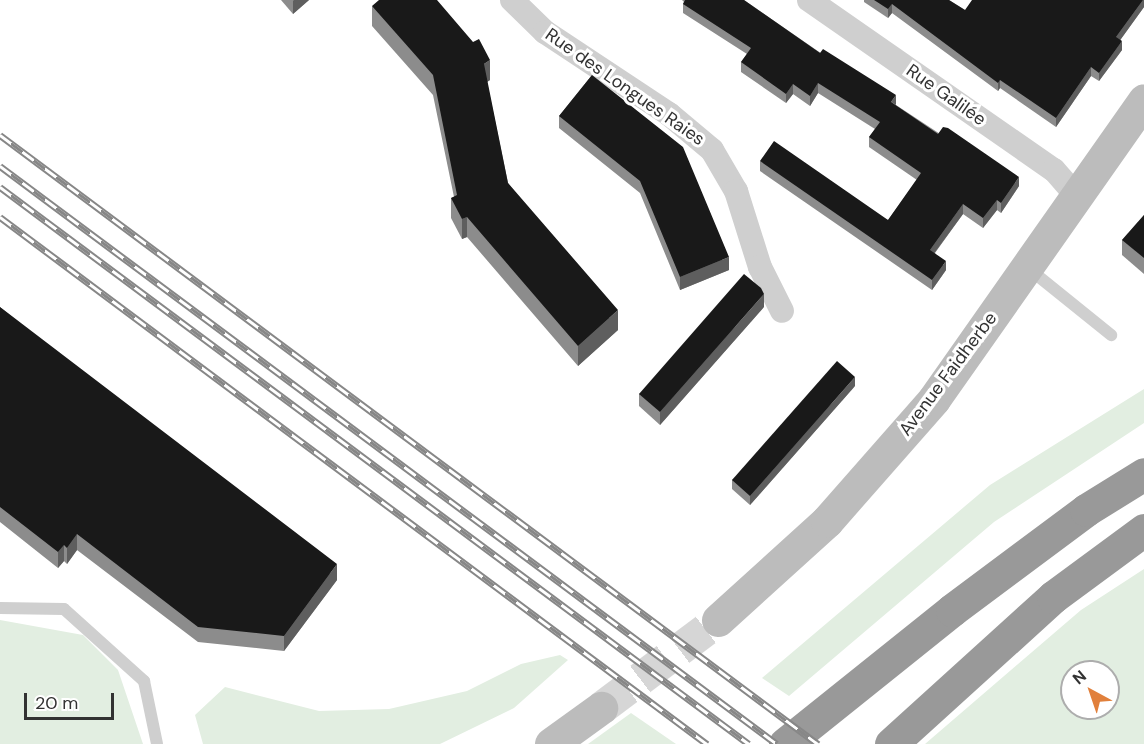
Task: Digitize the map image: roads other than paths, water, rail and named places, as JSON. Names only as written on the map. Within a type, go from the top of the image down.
[{"type":"highway","points":[[785,744],[962,603],[1086,510],[1144,474]]},
{"type":"highway","points":[[891,744],[1053,597],[1144,530]]},
{"type":"street","name":"Rue des Longues Raies","points":[[513,0],[545,33],[695,133],[725,170],[744,213],[760,267],[782,311]]},
{"type":"street","name":"Rue Galilée","points":[[809,0],[1054,170],[1077,196]]},
{"type":"street","name":"Avenue Faidherbe","points":[[718,620],[827,521],[934,399],[1144,100]]},
{"type":"street","points":[[551,744],[601,708]]},
{"type":"lane","points":[[1027,267],[1111,335]]},
{"type":"lane","points":[[0,608],[64,609],[144,681],[158,744]]},
{"type":"tunnel","points":[[601,708],[718,620]]},
{"type":"railway","points":[[0,135],[818,744]]},
{"type":"railway","points":[[0,166],[777,744]]},
{"type":"railway","points":[[0,187],[749,744]]},
{"type":"railway","points":[[0,217],[707,744]]}]
